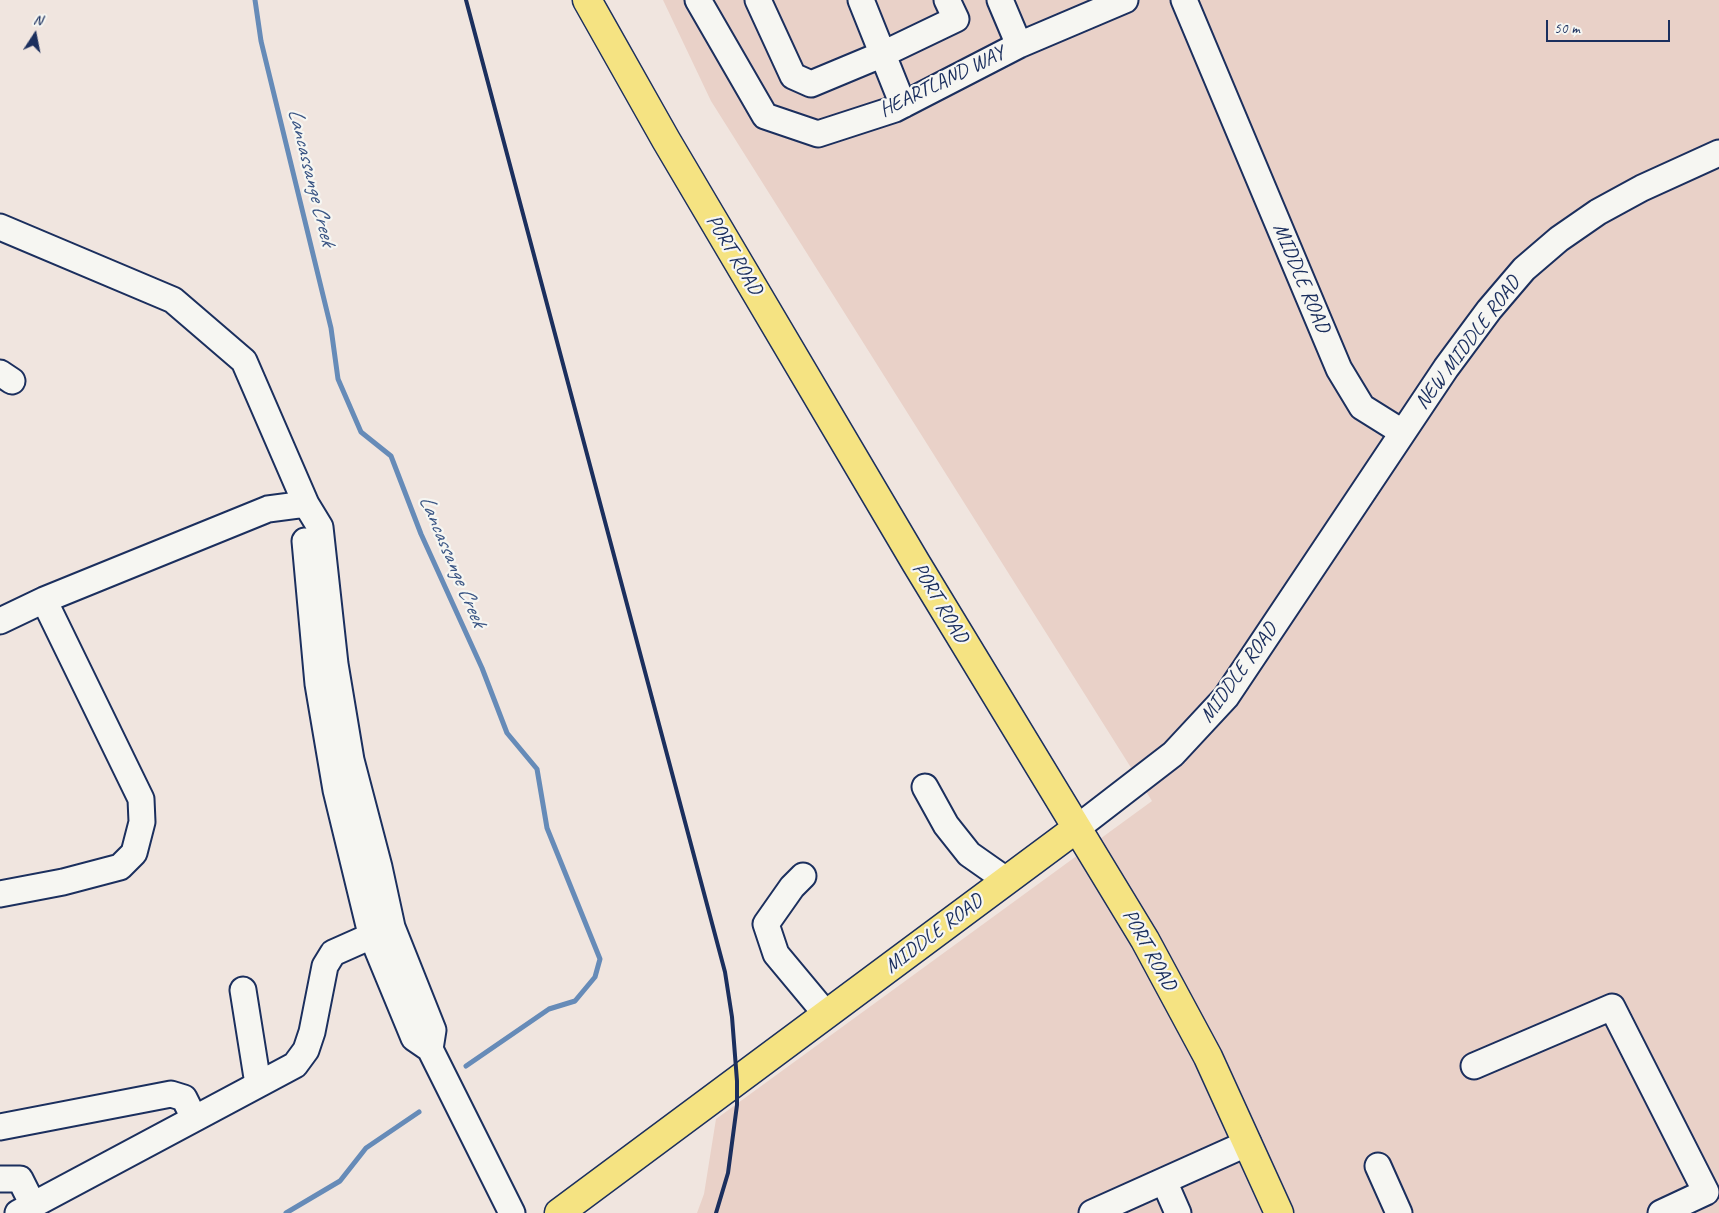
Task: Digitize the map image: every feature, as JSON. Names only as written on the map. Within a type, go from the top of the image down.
[{"type":"main road","name":"PORT ROAD","points":[[587,0],[666,140],[906,546],[1145,940],[1208,1056],[1279,1213]]},
{"type":"main road","name":"MIDDLE ROAD","points":[[559,1213],[1077,828]]},
{"type":"street","name":"HEARTLAND WAY","points":[[698,0],[765,116],[818,134],[903,105],[1019,45],[1125,0]]},
{"type":"street","points":[[758,0],[793,76],[811,84],[882,54],[956,19],[947,0]]},
{"type":"street","points":[[861,0],[903,105]]},
{"type":"street","name":"HEARTLAND WAY","points":[[1000,0],[1019,45]]},
{"type":"street","name":"MIDDLE ROAD","points":[[1077,828],[1167,760],[1226,697],[1402,432],[1362,407],[1339,369],[1184,0]]},
{"type":"street","name":"NEW MIDDLE ROAD","points":[[1402,432],[1489,310],[1524,269],[1552,245],[1598,212],[1642,188],[1719,153]]},
{"type":"street","points":[[0,227],[174,300],[244,361],[306,504],[320,527],[335,664],[351,760],[379,867],[381,930],[432,1030],[430,1049],[512,1213]]},
{"type":"street","points":[[0,373],[12,381],[0,385]]},
{"type":"street","points":[[0,621],[44,600],[268,509],[306,504]]},
{"type":"street","points":[[0,894],[63,882],[120,867],[134,853],[142,822],[141,799],[44,600]]},
{"type":"street","points":[[925,787],[946,825],[969,854],[1006,880]]},
{"type":"street","points":[[803,876],[792,887],[766,924],[776,954],[826,1014]]},
{"type":"street","points":[[0,1179],[20,1179],[25,1209],[295,1065],[306,1050],[312,1032],[314,1013],[325,966],[333,953],[381,930]]},
{"type":"street","points":[[243,990],[258,1084]]},
{"type":"street","points":[[1474,1066],[1612,1007],[1706,1192],[1661,1213]]},
{"type":"street","points":[[0,1127],[171,1094],[184,1098],[194,1118]]},
{"type":"street","points":[[1092,1213],[1248,1143]]},
{"type":"street","points":[[1378,1166],[1399,1213]]},
{"type":"street","points":[[1164,1181],[1178,1213]]},
{"type":"shaded area","points":[[663,0],[1719,0],[1719,1213],[697,1213],[704,1194],[716,1119],[1152,801],[711,101]]},
{"type":"waterway","name":"Lancassange Creek","points":[[255,0],[261,41],[331,328],[338,379],[361,432],[391,456],[421,534],[482,668],[507,733],[537,769],[547,828],[600,959],[595,977],[575,1001],[549,1009],[466,1066]]},
{"type":"waterway","name":"Lancassange Creek","points":[[286,1213],[340,1181],[366,1148],[419,1112]]},
{"type":"railway","points":[[466,0],[725,972],[732,1017],[737,1105],[728,1173],[716,1213]]}]
